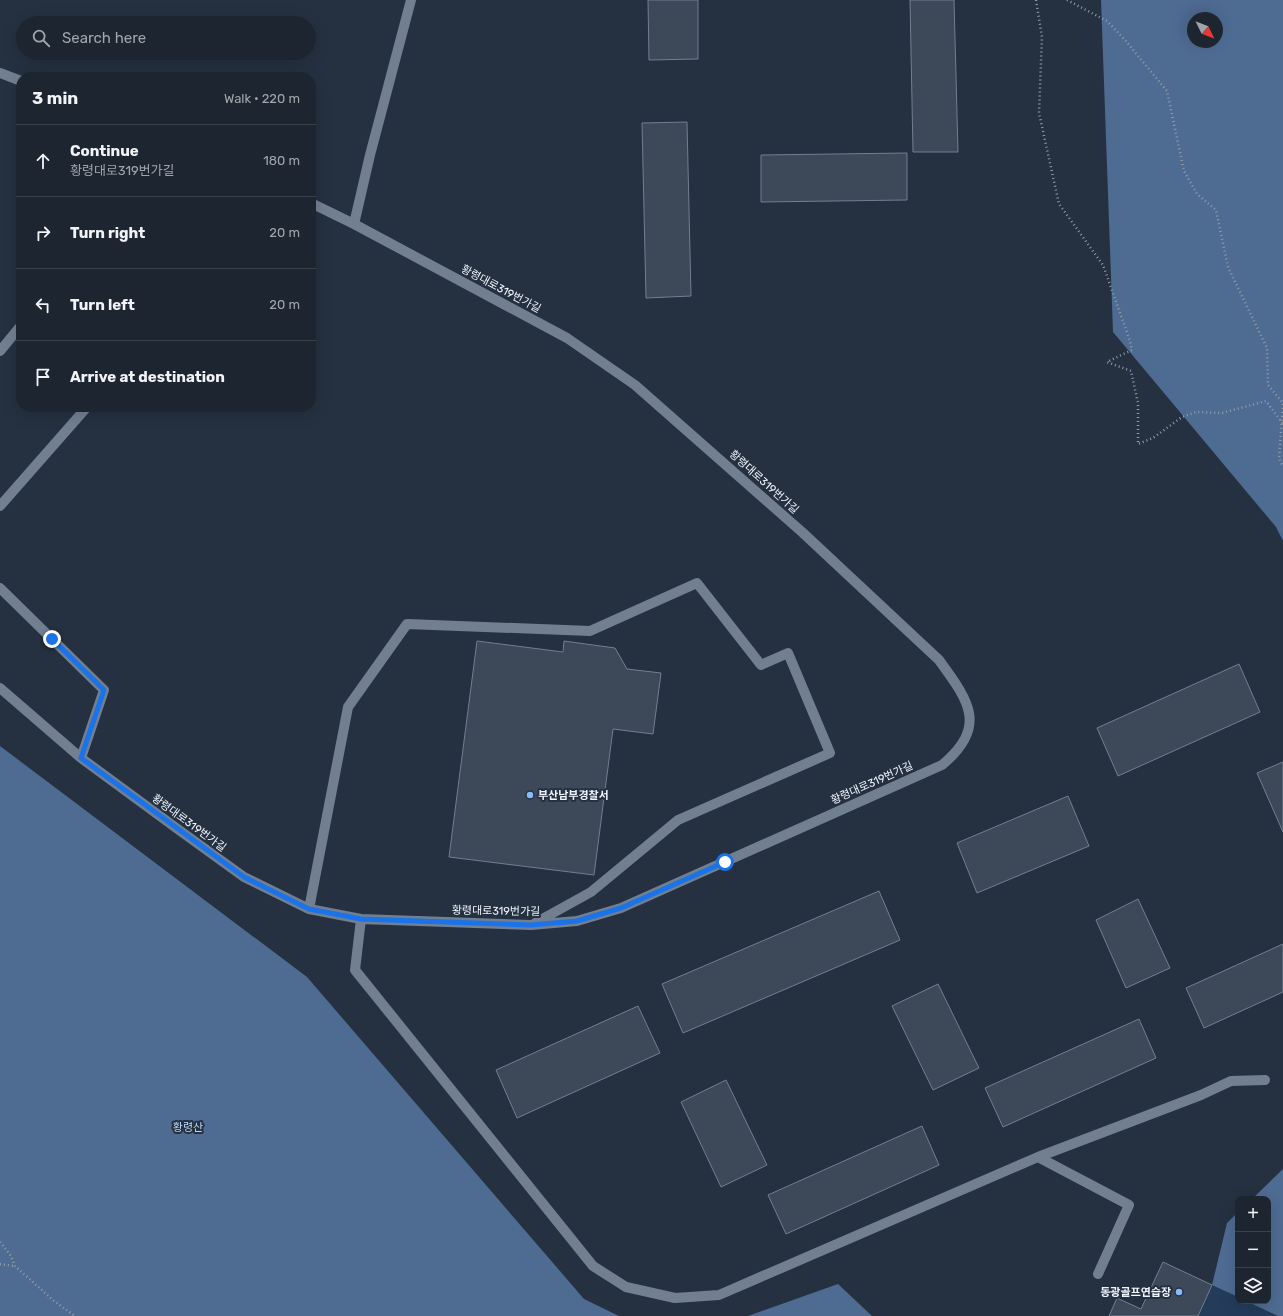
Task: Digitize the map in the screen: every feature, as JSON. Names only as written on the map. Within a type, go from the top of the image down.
[{"type":"street","points":[[354,224],[370,155],[411,0]]},
{"type":"street","points":[[0,73],[16,79]]},
{"type":"street","name":"황령대로319번가길","points":[[0,688],[81,758],[244,877],[309,909],[361,919],[531,925],[577,921],[621,908],[942,765],[961,747],[970,727],[970,714],[966,700],[939,660],[802,532],[635,385],[567,338],[354,224],[316,205]]},
{"type":"street","points":[[0,351],[16,332]]},
{"type":"street","points":[[0,506],[83,412]]},
{"type":"street","points":[[309,909],[348,707],[407,624],[590,631],[697,583],[761,665],[788,653],[830,753],[678,820],[591,892],[531,925]]},
{"type":"street","points":[[0,588],[104,690],[81,758]]},
{"type":"street","points":[[361,919],[355,970],[593,1266],[626,1287],[675,1298],[719,1295],[1038,1157],[1201,1095],[1230,1081],[1265,1080]]},
{"type":"street","points":[[1038,1157],[1129,1205],[1098,1274]]},
{"type":"path","points":[[1036,0],[1042,37],[1039,113],[1059,204],[1103,265],[1130,342],[1132,350],[1107,362],[1131,371],[1138,403],[1138,444],[1153,438],[1182,417],[1196,412],[1222,413],[1266,401],[1282,424]]},
{"type":"path","points":[[1067,0],[1107,21],[1125,40],[1167,91],[1184,171],[1197,194],[1216,210],[1228,267],[1267,348],[1268,385],[1283,403],[1279,458],[1283,467]]},
{"type":"path","points":[[0,1242],[11,1256],[15,1266],[54,1301],[75,1316]]},
{"type":"path","points":[[0,1264],[15,1266]]},
{"type":"shaded area","points":[[1212,1285],[1235,1296],[1235,1304],[1252,1304],[1278,1316],[1198,1316]]},
{"type":"green space","points":[[1101,0],[1283,0],[1283,541],[1276,527],[1113,332]]},
{"type":"green space","name":"황령산","points":[[0,746],[307,977],[584,1299],[619,1316],[0,1316]]},
{"type":"green space","points":[[1283,1169],[1283,1316],[1278,1316],[1252,1304],[1271,1304],[1271,1196],[1255,1196]]},
{"type":"green space","points":[[1235,1215],[1235,1296],[1212,1285],[1227,1223]]},
{"type":"green space","points":[[838,1284],[872,1316],[748,1316]]},
{"type":"building","points":[[648,0],[698,0],[698,59],[649,60]]},
{"type":"building","points":[[910,0],[954,0],[958,152],[913,152]]},
{"type":"building","points":[[687,122],[691,296],[646,298],[642,123]]},
{"type":"building","points":[[907,153],[907,200],[761,202],[761,155]]},
{"type":"building","name":"부산남부경찰서","points":[[477,641],[563,652],[564,641],[615,648],[627,669],[661,673],[653,734],[613,729],[594,875],[449,857]]},
{"type":"building","points":[[1239,664],[1260,712],[1118,776],[1097,728]]},
{"type":"building","points":[[1283,762],[1283,832],[1257,773]]},
{"type":"building","points":[[1068,796],[1089,846],[977,893],[957,843]]},
{"type":"building","points":[[879,891],[900,940],[683,1033],[662,984]]},
{"type":"building","points":[[1138,899],[1170,968],[1126,988],[1096,920]]},
{"type":"building","points":[[1283,944],[1283,992],[1204,1028],[1186,988]]},
{"type":"building","points":[[938,984],[979,1068],[933,1090],[892,1006]]},
{"type":"building","points":[[638,1006],[660,1053],[517,1118],[496,1070]]},
{"type":"building","points":[[1139,1019],[1156,1058],[1003,1127],[985,1088]]},
{"type":"building","points":[[726,1080],[767,1165],[721,1187],[681,1102]]},
{"type":"building","points":[[922,1126],[939,1165],[786,1234],[768,1195]]},
{"type":"building","name":"동광골프연습장","points":[[1163,1262],[1212,1285],[1198,1316],[1109,1316],[1117,1298],[1141,1309]]},
{"type":"place","name":"부산남부경찰서","points":[[530,795]]},
{"type":"place","name":"동광골프연습장","points":[[1179,1292]]},
{"type":"route","points":[[52,639],[104,690],[81,758],[244,877],[309,909],[361,919],[531,925],[577,921],[621,908],[725,862]]}]
